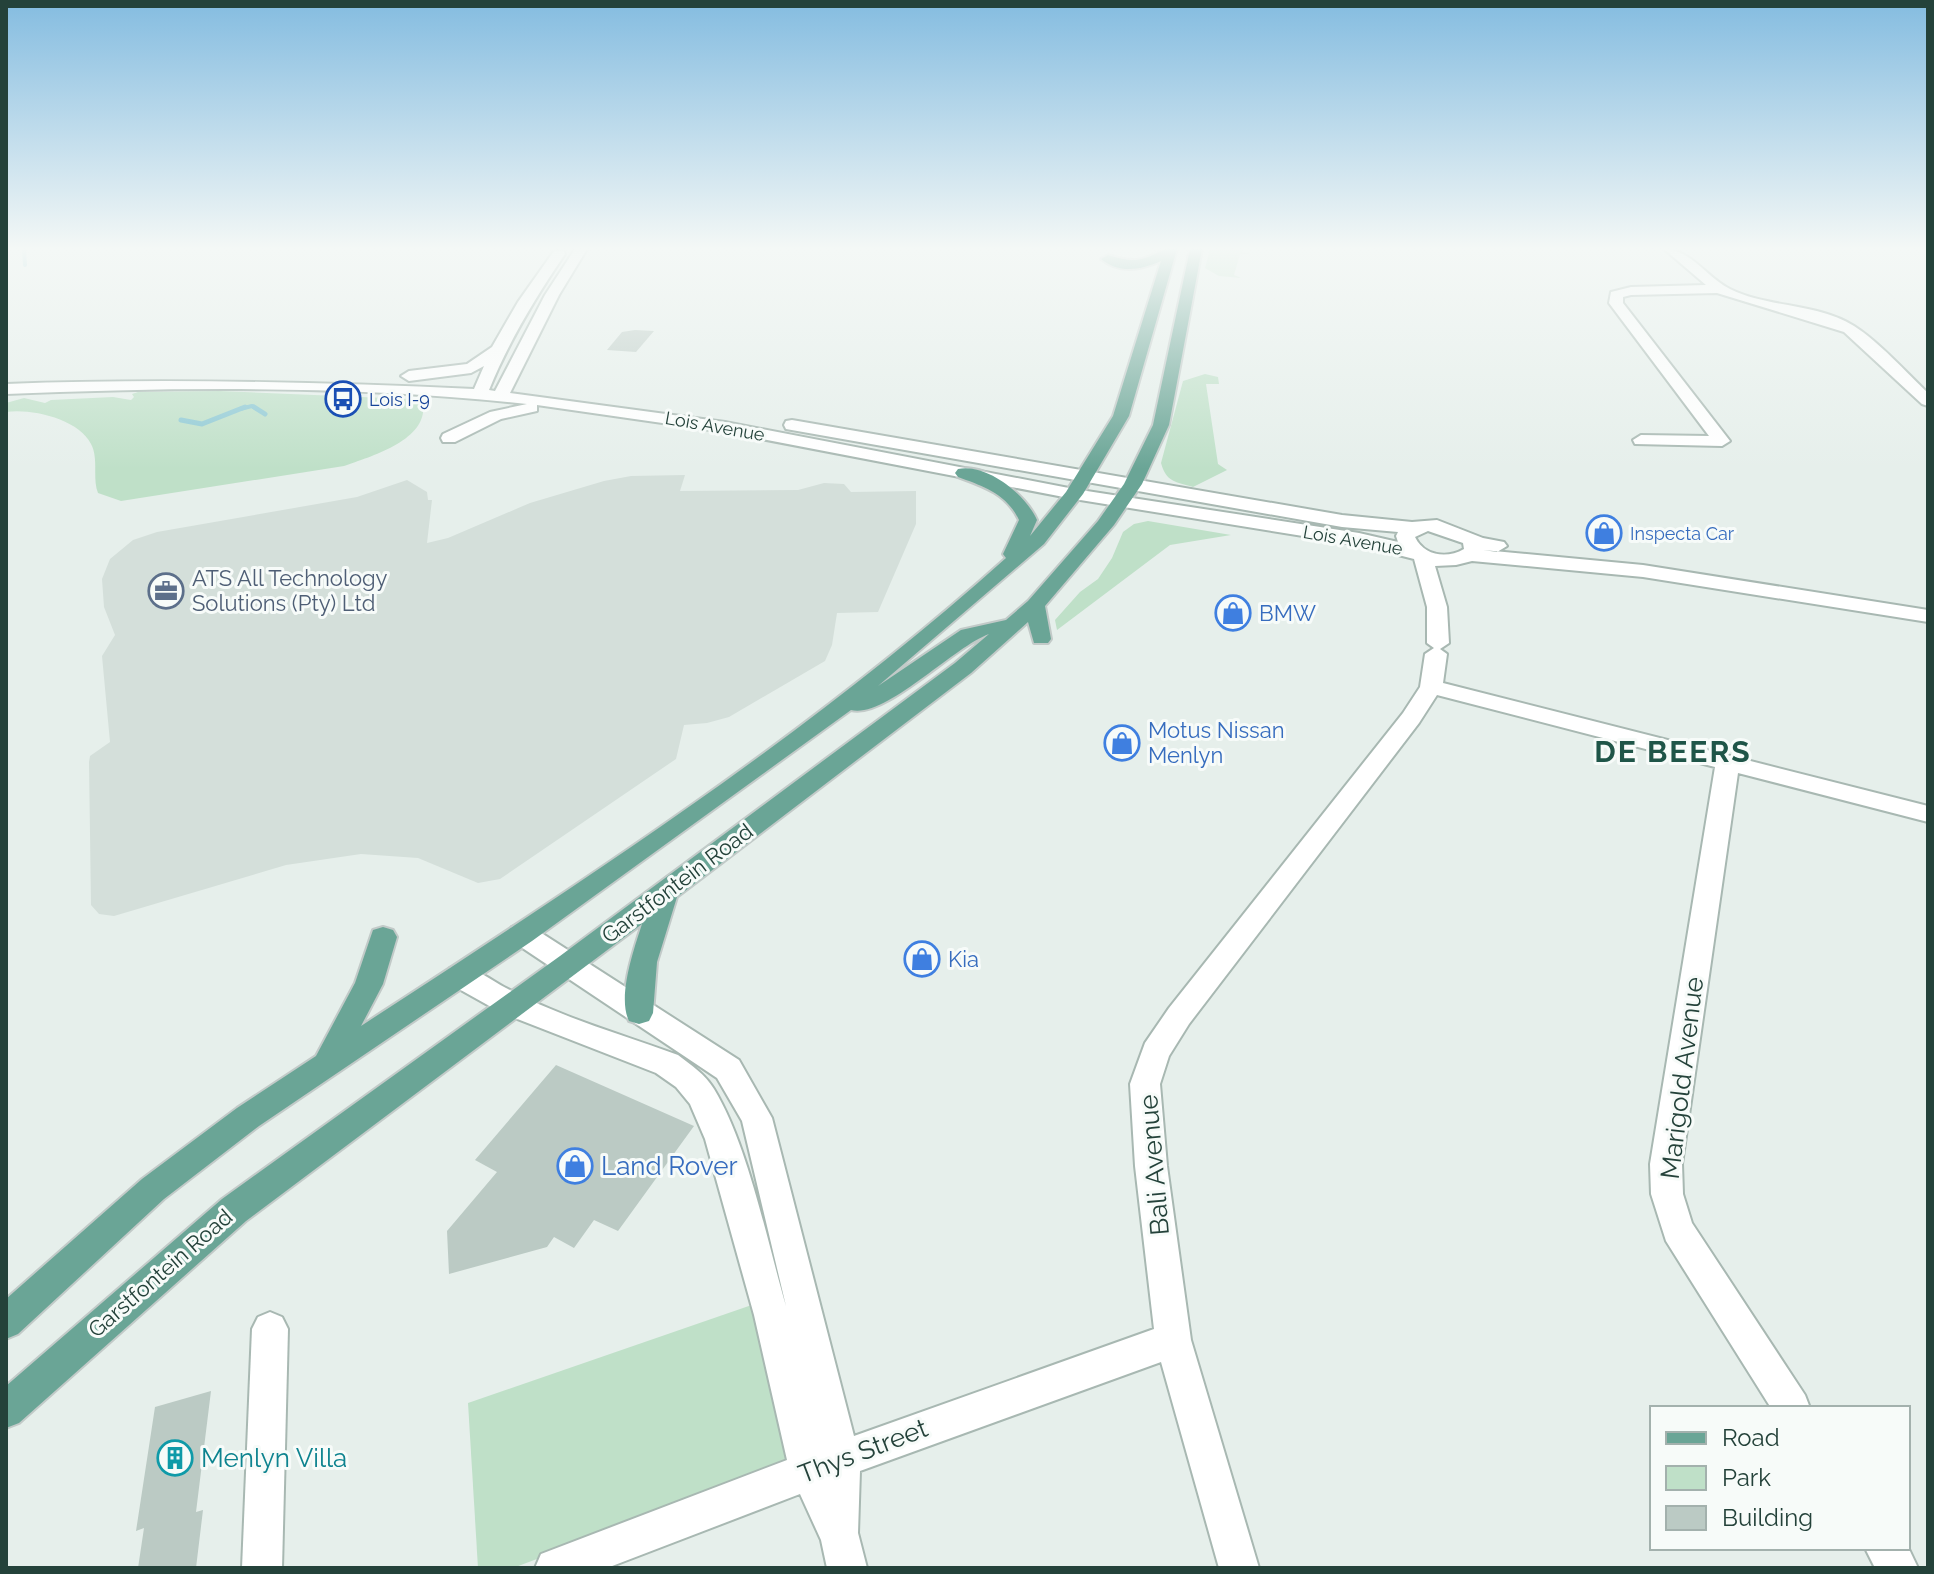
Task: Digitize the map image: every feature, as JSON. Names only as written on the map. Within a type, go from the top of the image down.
[{"type":"main road","name":"Garstfontein Road","points":[[6,1322],[153,1189],[327,1062],[522,934],[820,724],[1004,570],[1037,540],[1074,494],[1121,416],[1150,322]]},
{"type":"main road","name":"Garstfontein Road","points":[[6,1410],[234,1210],[570,964],[963,668],[1035,605],[1086,548],[1133,484],[1161,425],[1181,322]]},
{"type":"main road","points":[[964,473],[1007,491],[1024,507],[1028,520],[1025,532],[1004,570]]},
{"type":"main road","points":[[1035,605],[1041,639]]},
{"type":"main road","points":[[820,724],[898,684],[968,633],[987,627],[1010,626]]},
{"type":"main road","points":[[639,1013],[643,962],[666,891]]},
{"type":"main road","points":[[327,1062],[369,984],[383,937]]},
{"type":"street","points":[[484,387],[498,350],[513,322]]},
{"type":"street","points":[[504,389],[538,322]]},
{"type":"street","points":[[1632,322],[1722,441],[1641,440]]},
{"type":"street","points":[[1831,322],[1849,329],[1928,401]]},
{"type":"street","points":[[409,376],[471,368],[498,350]]},
{"type":"street","name":"Lois Avenue","points":[[6,377],[225,370],[409,376],[484,387],[681,404],[1342,521],[1448,528],[1467,552],[1441,560],[1385,543],[1074,494],[725,427],[504,389]]},
{"type":"street","name":"Lois Avenue","points":[[6,389],[233,384],[422,391],[484,387]]},
{"type":"street","points":[[422,391],[439,399],[448,410]]},
{"type":"street","points":[[449,438],[511,411],[597,407]]},
{"type":"street","name":"Bali Avenue","points":[[1239,1568],[1173,1340],[1145,1108],[1145,1084],[1155,1052],[1179,1016],[1411,718],[1431,687],[1437,649],[1437,607],[1419,554],[1409,547],[1405,536],[1413,528]]},
{"type":"street","points":[[1467,552],[1564,560],[1928,616]]},
{"type":"street","name":"Bali Avenue","points":[[1437,607],[1467,552]]},
{"type":"street","points":[[1798,598],[1928,626]]},
{"type":"street","points":[[1431,687],[1928,814]]},
{"type":"street","name":"Marigold Avenue","points":[[1728,762],[1671,1129],[1667,1194],[1678,1230],[1694,1259],[1791,1406]]},
{"type":"street","points":[[522,934],[728,1069],[757,1118],[844,1552]]},
{"type":"street","points":[[460,976],[512,1005],[667,1064],[687,1078],[702,1096],[721,1139],[771,1315],[825,1465]]},
{"type":"street","points":[[262,1568],[270,1329]]},
{"type":"street","name":"Thys Street","points":[[555,1568],[825,1465],[1173,1340]]},
{"type":"street","points":[[1886,1550],[1898,1568]]},
{"type":"shaded area","points":[[685,475],[680,491],[798,490],[824,483],[844,484],[851,492],[916,491],[916,524],[878,612],[837,613],[832,645],[825,661],[729,717],[684,725],[676,759],[500,879],[478,883],[418,858],[361,854],[286,865],[114,916],[99,914],[91,905],[89,762],[90,756],[110,742],[102,656],[115,635],[104,607],[102,579],[110,559],[133,540],[157,532],[357,497],[407,480],[427,492],[428,500],[432,500],[427,543],[448,538],[530,503],[604,481],[631,476]]},
{"type":"green space","points":[[1205,374],[1218,377],[1219,384],[1206,384],[1218,464],[1227,470],[1193,487],[1169,478],[1161,463],[1183,381]]},
{"type":"green space","points":[[220,391],[410,399],[423,404],[422,417],[408,437],[396,445],[344,466],[121,501],[98,493],[91,444],[76,428],[41,414],[6,412],[6,403],[24,398],[45,403],[51,400],[113,397],[131,400],[134,397],[132,394],[138,392]]},
{"type":"green space","points":[[1148,521],[1231,535],[1170,545],[1057,630],[1055,620],[1080,592],[1098,579],[1112,558],[1123,532],[1134,524]]},
{"type":"green space","points":[[766,1300],[789,1464],[513,1568],[478,1568],[468,1403]]},
{"type":"building","points":[[654,331],[636,352],[607,350],[622,332]]},
{"type":"building","name":"Land Rover","points":[[556,1065],[694,1126],[618,1231],[594,1220],[574,1248],[554,1237],[547,1247],[449,1274],[447,1231],[497,1172],[475,1160]]},
{"type":"building","name":"Menlyn Villa","points":[[211,1391],[196,1512],[203,1510],[196,1568],[138,1568],[144,1528],[136,1531],[155,1407]]},
{"type":"waterway","points":[[240,409],[252,406],[257,409]]},
{"type":"waterway","points":[[181,420],[202,424],[245,407]]},
{"type":"waterway","points":[[254,407],[265,414]]},
{"type":"place","name":"Lois I-9","points":[[343,399]]},
{"type":"place","name":"Inspecta Car","points":[[1604,533]]},
{"type":"place","name":"ATS All Technology Solutions (Pty) Ltd","points":[[166,591]]},
{"type":"place","name":"BMW","points":[[1233,613]]},
{"type":"place","name":"Motus Nissan Menlyn","points":[[1122,743]]},
{"type":"place","name":"Kia","points":[[922,959]]},
{"type":"place","name":"Land Rover","points":[[575,1166]]},
{"type":"place","name":"Menlyn Villa","points":[[175,1458]]},
{"type":"district","name":"DE BEERS","points":[[1673,751]]}]
